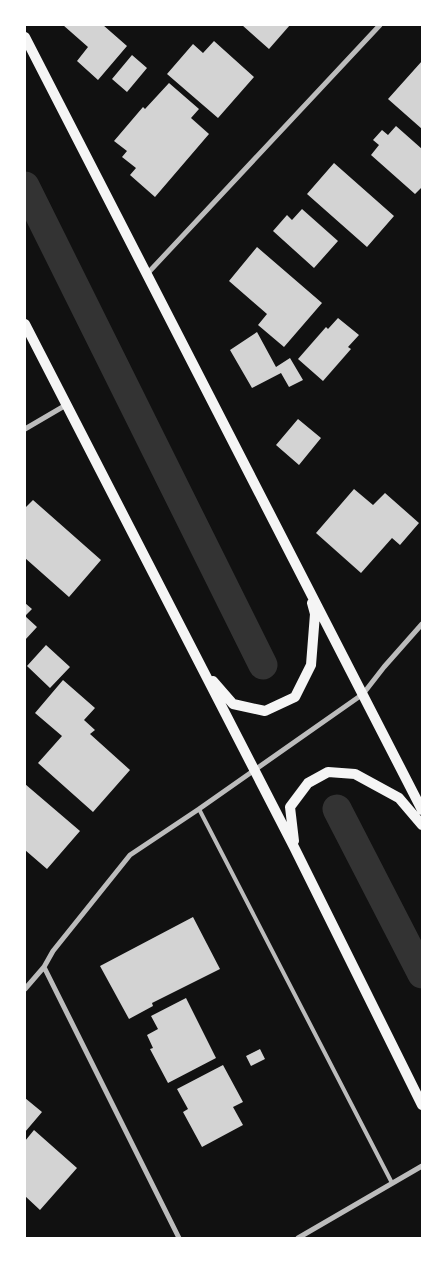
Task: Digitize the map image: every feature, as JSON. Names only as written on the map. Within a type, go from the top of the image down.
[{"type":"main road","points":[[25,37],[422,810]]},
{"type":"main road","points":[[25,324],[255,770],[422,1105]]},
{"type":"main road","points":[[201,666],[233,704],[265,711],[295,697],[311,664],[315,614],[307,586]]},
{"type":"main road","points":[[294,847],[290,807],[308,783],[328,772],[355,774],[400,798],[422,825]]},
{"type":"street","points":[[147,274],[380,25]]},
{"type":"street","points":[[25,430],[66,405]]},
{"type":"street","points":[[25,989],[44,968],[53,951],[130,855],[363,694],[384,666],[422,624]]},
{"type":"street","points":[[44,968],[179,1238]]},
{"type":"street","points":[[298,1238],[422,1166]]},
{"type":"lane","points":[[199,809],[392,1183]]},
{"type":"building","points":[[63,25],[103,25],[127,46],[98,80],[77,61],[88,47]]},
{"type":"building","points":[[242,25],[290,25],[269,49]]},
{"type":"building","points":[[214,41],[254,77],[218,118],[167,74],[193,44],[203,53]]},
{"type":"building","points":[[132,55],[147,68],[127,92],[112,79]]},
{"type":"building","points":[[422,61],[422,129],[388,99]]},
{"type":"building","points":[[169,83],[199,109],[191,118],[209,134],[155,197],[130,175],[136,168],[122,157],[127,151],[114,141],[143,107],[145,109]]},
{"type":"building","points":[[396,126],[422,149],[422,187],[415,194],[371,155],[379,145],[373,140],[382,130],[388,135]]},
{"type":"building","points":[[334,163],[394,216],[367,247],[307,194]]},
{"type":"building","points":[[302,209],[338,241],[314,268],[273,231],[287,215],[292,220]]},
{"type":"building","points":[[257,247],[322,303],[284,347],[258,325],[267,314],[229,281]]},
{"type":"building","points":[[338,318],[359,335],[348,347],[351,349],[323,381],[298,359],[326,327],[328,329]]},
{"type":"building","points":[[257,332],[276,367],[290,358],[303,380],[289,387],[281,373],[252,388],[230,350]]},
{"type":"building","points":[[298,419],[321,438],[299,465],[276,445]]},
{"type":"building","points":[[354,489],[373,505],[385,493],[419,523],[400,545],[392,538],[361,573],[316,533]]},
{"type":"building","points":[[33,500],[101,560],[69,597],[25,558],[25,508]]},
{"type":"building","points":[[25,603],[32,609],[25,616]]},
{"type":"building","points":[[25,616],[37,627],[25,640]]},
{"type":"building","points":[[46,645],[70,667],[50,688],[27,666]]},
{"type":"building","points":[[63,680],[95,708],[84,720],[95,730],[90,734],[130,770],[93,812],[38,763],[62,736],[35,713]]},
{"type":"building","points":[[25,784],[80,831],[47,869],[25,850]]},
{"type":"building","points":[[193,917],[220,969],[152,1003],[153,1006],[129,1019],[100,966]]},
{"type":"building","points":[[186,998],[216,1058],[168,1083],[150,1049],[153,1048],[147,1035],[158,1029],[151,1016]]},
{"type":"building","points":[[260,1049],[265,1059],[251,1066],[246,1056]]},
{"type":"building","points":[[223,1065],[243,1102],[233,1107],[243,1125],[202,1147],[183,1112],[188,1109],[177,1089]]},
{"type":"building","points":[[25,1098],[42,1112],[25,1132]]},
{"type":"building","points":[[34,1130],[77,1168],[40,1210],[25,1196],[25,1141]]},
{"type":"waterway","points":[[25,186],[263,665]]},
{"type":"waterway","points":[[337,809],[422,974]]}]
